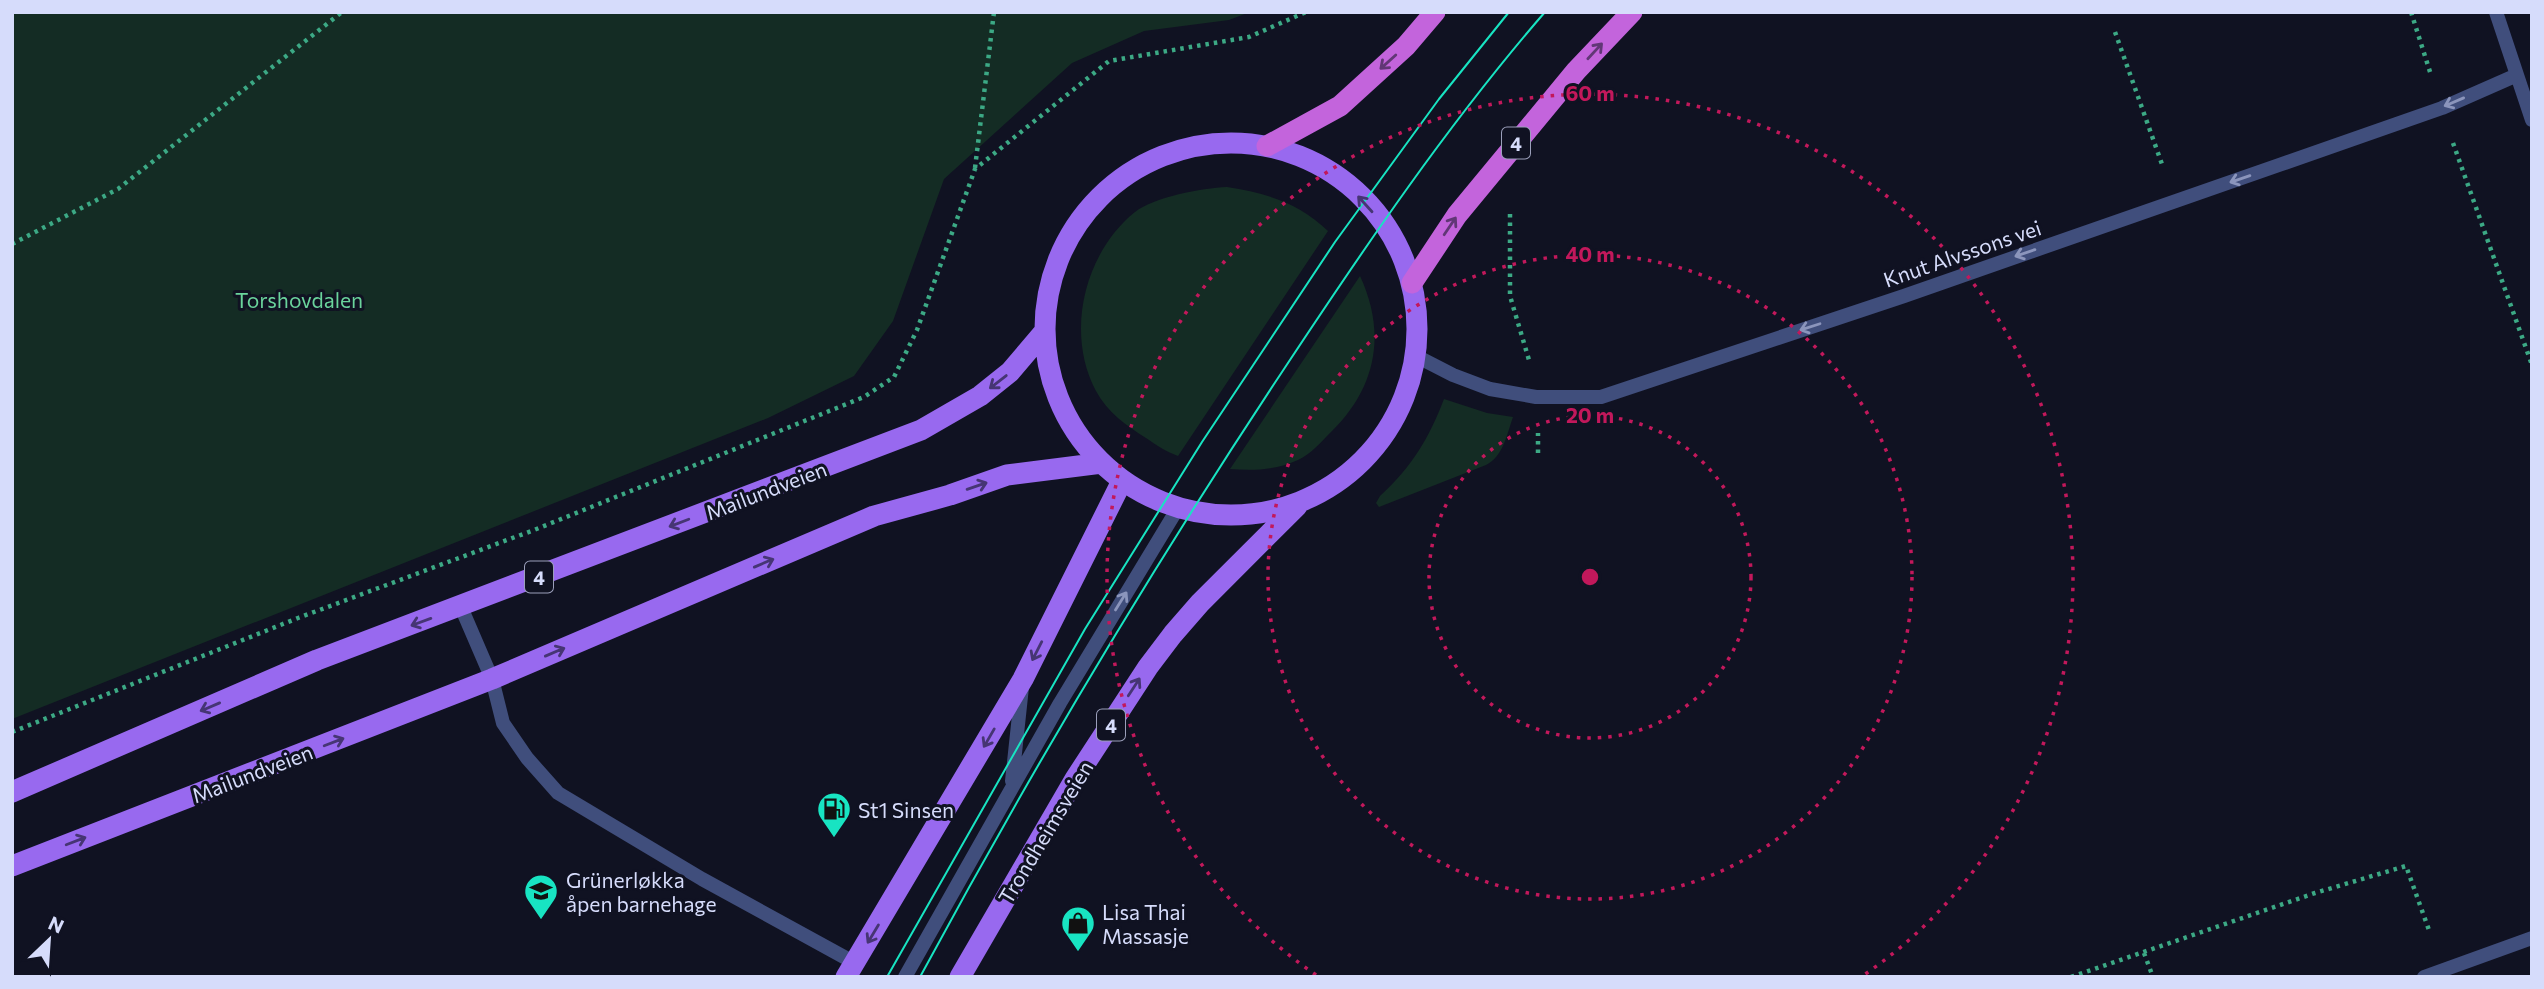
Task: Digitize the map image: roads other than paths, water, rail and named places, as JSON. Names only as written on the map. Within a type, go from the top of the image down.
[{"type":"highway","points":[[1267,146],[1340,106],[1406,46],[1435,12]]},
{"type":"highway","name":"4","points":[[1412,283],[1457,215],[1576,71],[1632,12]]},
{"type":"main road","points":[[1234,142],[1267,146],[1304,157],[1338,176],[1353,188],[1363,205],[1384,222],[1401,253],[1412,283],[1416,308],[1416,356],[1408,388],[1395,418],[1377,444],[1355,468],[1329,487],[1300,502],[1269,512],[1218,515],[1178,508],[1122,481],[1078,435],[1060,404],[1049,369],[1044,332],[1046,299],[1055,267],[1069,237],[1087,210],[1111,186],[1138,167],[1168,153],[1200,145],[1234,142]]},
{"type":"main road","name":"Mailundveien","points":[[12,792],[317,660],[921,430],[981,396],[1010,372],[1044,332]]},
{"type":"main road","name":"Mailundveien","points":[[12,866],[492,679],[874,516],[950,495],[1007,475],[1102,463]]},
{"type":"main road","points":[[851,970],[1023,679],[1122,481]]},
{"type":"main road","name":"Trondheimsveien","points":[[960,977],[1075,779],[1148,667],[1200,603],[1300,502]]},
{"type":"street","points":[[2496,12],[2532,120]]},
{"type":"street","name":"Knut Alvssons vei","points":[[1416,356],[1453,375],[1490,389],[1536,397],[1601,397],[1904,296],[2279,165],[2442,107],[2516,75]]},
{"type":"street","points":[[905,977],[1012,786],[1178,508]]},
{"type":"street","points":[[461,607],[492,679],[503,723],[527,758],[558,793],[851,970]]},
{"type":"street","points":[[1012,786],[1023,679]]},
{"type":"street","points":[[2424,977],[2443,973],[2532,938]]},
{"type":"tram line","points":[[887,977],[1085,629],[1202,442],[1335,242],[1439,99],[1509,12]]},
{"type":"tram line","points":[[920,977],[1094,670],[1186,520],[1344,279],[1408,188],[1475,98],[1545,12]]},
{"type":"place","name":"St1 Sinsen","points":[[834,839]]},
{"type":"place","name":"Grünerløkka åpen barnehage","points":[[541,921]]},
{"type":"place","name":"Lisa Thai Massasje","points":[[1078,953]]},
{"type":"park label","name":"Torshovdalen","points":[[299,299]]}]
